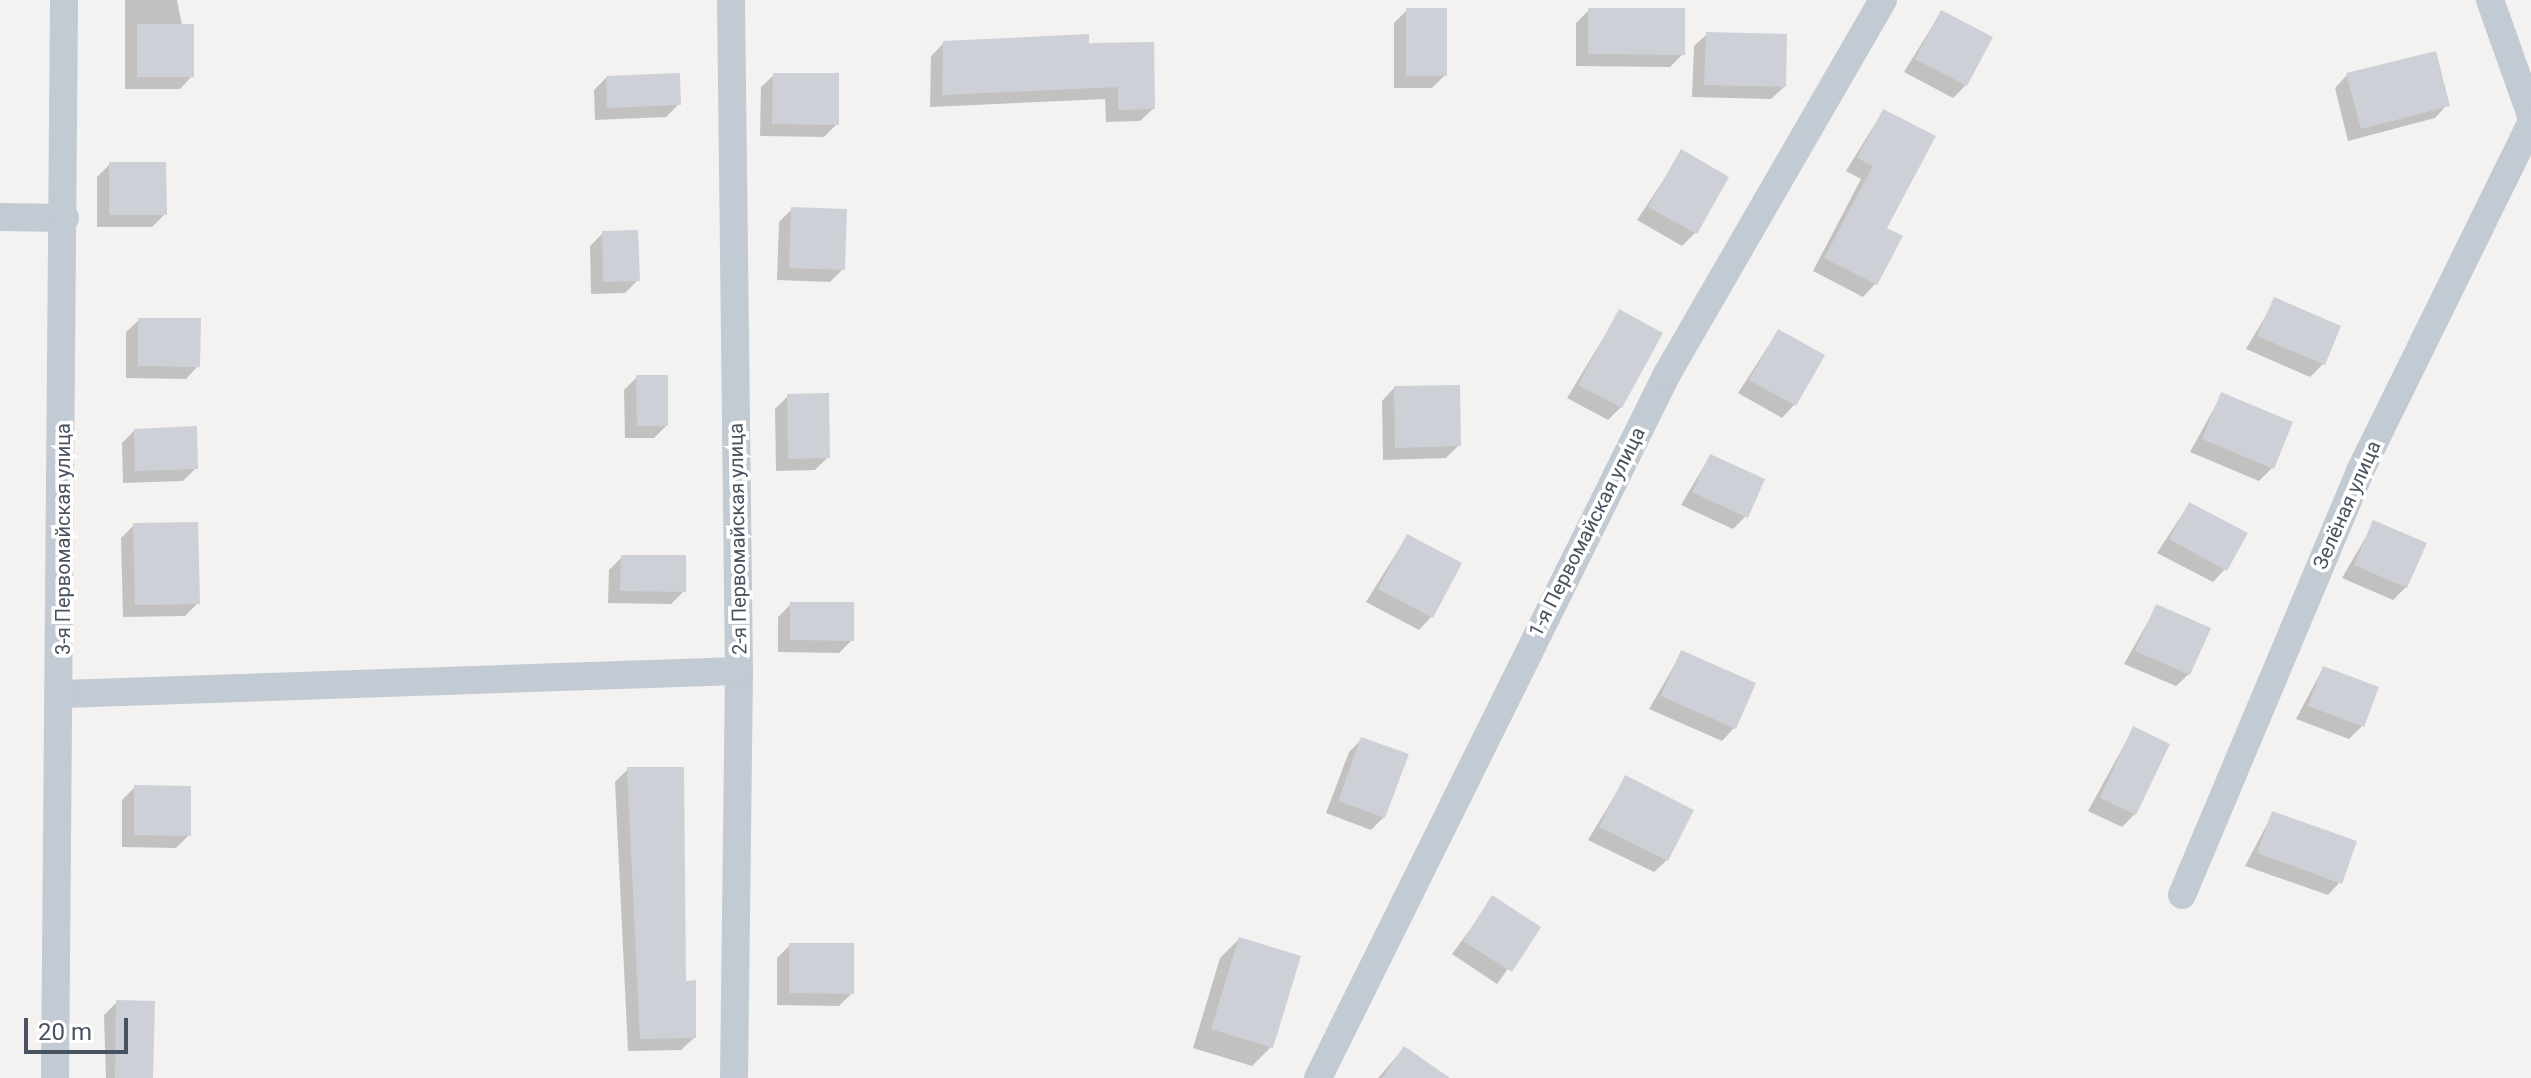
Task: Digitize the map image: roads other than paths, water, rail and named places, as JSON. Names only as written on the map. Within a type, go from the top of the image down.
[{"type":"street","name":"3-я Первомайская улица","points":[[55,1078],[62,694],[64,0]]},
{"type":"street","name":"2-я Первомайская улица","points":[[731,0],[739,671],[734,1078]]},
{"type":"street","name":"1-я Первомайская улица","points":[[1318,1078],[1667,374],[1883,0]]},
{"type":"street","points":[[2490,0],[2531,115]]},
{"type":"street","name":"Зелёная улица","points":[[2182,895],[2360,471],[2531,124]]},
{"type":"street","points":[[0,217],[65,218]]},
{"type":"street","points":[[62,694],[739,671]]}]
